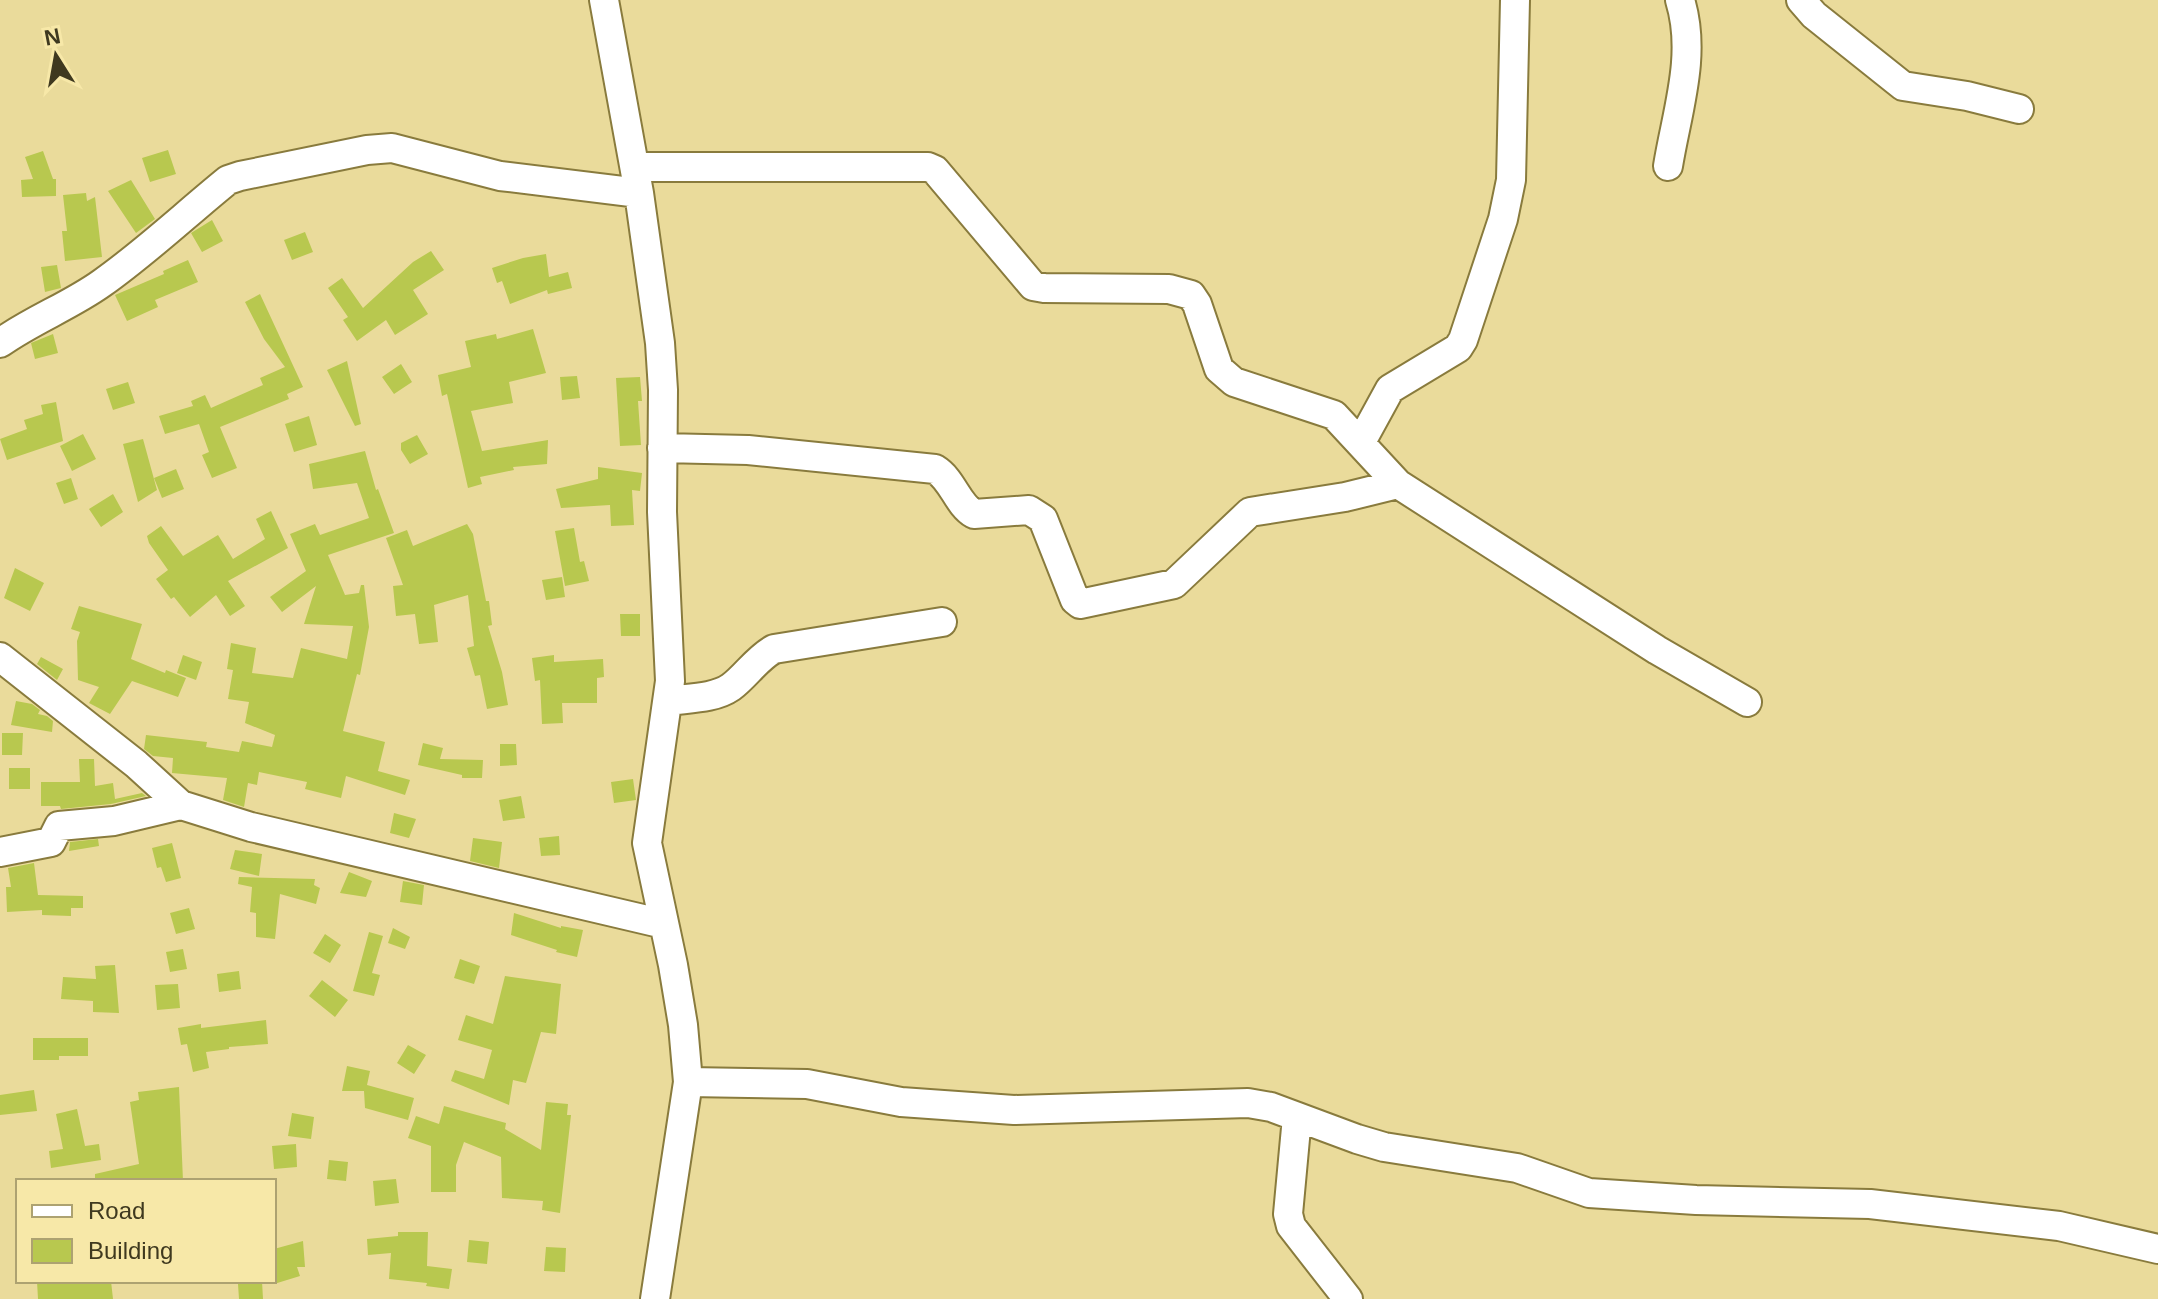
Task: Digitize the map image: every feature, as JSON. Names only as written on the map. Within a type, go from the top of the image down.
[{"type":"street","points":[[604,0],[637,180],[660,343],[662,512],[670,671],[647,843],[683,1025],[688,1082],[655,1299]]},
{"type":"street","points":[[1361,442],[1390,389],[1458,348],[1463,340],[1503,219],[1511,180],[1515,0]]},
{"type":"street","points":[[1668,166],[1687,72],[1680,0]]},
{"type":"street","points":[[1801,0],[1814,15],[1903,86],[1967,96],[2019,109]]},
{"type":"street","points":[[0,343],[105,281],[228,180],[367,150],[392,148],[500,176],[637,180],[928,167],[940,174],[1033,286],[1182,290],[1191,295],[1224,375],[1234,382],[1334,415],[1398,484],[1657,650],[1747,702]]},
{"type":"street","points":[[662,448],[748,450],[935,469],[946,476],[967,510],[974,514],[1029,510],[1037,513],[1043,519],[1075,600],[1080,604],[1174,584],[1250,512],[1345,497],[1398,484]]},
{"type":"street","points":[[668,701],[715,695],[729,689],[774,649],[942,622]]},
{"type":"street","points":[[0,657],[136,764],[181,805],[251,827],[664,924]]},
{"type":"street","points":[[0,852],[51,842],[59,826],[114,821],[181,805]]},
{"type":"street","points":[[688,1082],[807,1084],[901,1102],[1014,1110],[1248,1103],[1271,1107],[1384,1147],[1517,1168],[1609,1197],[1870,1204],[2059,1226],[2158,1249]]},
{"type":"street","points":[[1297,1117],[1288,1214],[1291,1226],[1348,1299]]},
{"type":"building","points":[[168,150],[176,174],[150,182],[142,158]]},
{"type":"building","points":[[43,151],[53,179],[56,179],[56,196],[22,197],[21,180],[33,179],[25,157]]},
{"type":"building","points":[[131,180],[155,219],[136,233],[108,191]]},
{"type":"building","points":[[86,193],[87,201],[95,197],[102,257],[65,261],[62,231],[67,231],[63,195]]},
{"type":"building","points":[[212,220],[223,241],[202,252],[191,233]]},
{"type":"building","points":[[305,232],[313,252],[292,260],[284,240]]},
{"type":"building","points":[[431,251],[444,270],[413,290],[428,314],[395,335],[386,320],[357,341],[343,320],[348,317],[328,288],[342,278],[363,308],[413,262]]},
{"type":"building","points":[[546,254],[549,277],[568,272],[572,288],[548,294],[547,290],[510,304],[502,281],[497,283],[492,268]]},
{"type":"building","points":[[188,260],[198,282],[155,300],[158,307],[127,321],[115,295]]},
{"type":"building","points":[[57,265],[61,288],[45,292],[41,267]]},
{"type":"building","points":[[260,294],[303,387],[287,394],[289,399],[220,427],[237,468],[212,478],[202,455],[209,452],[199,424],[165,434],[159,416],[193,406],[191,401],[205,395],[211,408],[263,385],[260,378],[285,367],[264,339],[245,302]]},
{"type":"building","points":[[533,329],[546,373],[509,382],[513,403],[471,411],[482,451],[548,440],[547,464],[513,467],[514,470],[480,477],[482,484],[468,488],[447,394],[442,396],[438,375],[471,367],[465,341],[496,334],[497,339]]},
{"type":"building","points":[[53,334],[58,353],[35,359],[31,343]]},
{"type":"building","points":[[347,361],[361,424],[355,426],[327,370]]},
{"type":"building","points":[[401,364],[412,382],[394,394],[382,377]]},
{"type":"building","points":[[577,376],[580,398],[562,400],[560,377]]},
{"type":"building","points":[[640,377],[641,445],[620,446],[616,378]]},
{"type":"building","points":[[128,382],[135,403],[113,410],[106,389]]},
{"type":"building","points":[[56,402],[63,441],[7,460],[0,439],[27,429],[24,420],[43,414],[41,405]]},
{"type":"building","points":[[309,416],[317,445],[294,452],[285,424]]},
{"type":"building","points":[[83,434],[96,459],[72,471],[60,446]]},
{"type":"building","points":[[417,435],[428,454],[410,464],[401,450],[401,443]]},
{"type":"building","points":[[143,439],[157,490],[138,502],[123,444]]},
{"type":"building","points":[[365,451],[376,490],[394,533],[328,555],[345,595],[359,593],[361,585],[364,585],[369,627],[360,675],[357,674],[343,731],[385,742],[378,771],[410,780],[405,795],[346,776],[341,798],[305,789],[307,782],[259,772],[257,785],[248,783],[244,807],[223,800],[227,778],[172,773],[173,758],[153,756],[144,749],[146,735],[207,742],[206,747],[239,752],[242,741],[272,747],[275,735],[245,723],[249,702],[228,699],[233,670],[227,669],[231,643],[256,648],[252,673],[293,678],[301,648],[347,659],[353,626],[304,624],[316,586],[282,612],[270,597],[306,571],[290,534],[315,524],[320,535],[369,518],[357,483],[313,489],[309,464]]},
{"type":"building","points":[[598,467],[642,473],[640,491],[632,490],[634,525],[611,526],[610,505],[561,508],[556,489],[598,479]]},
{"type":"building","points":[[176,469],[184,489],[162,498],[154,478]]},
{"type":"building","points":[[71,478],[78,499],[64,504],[56,483]]},
{"type":"building","points":[[113,494],[123,512],[101,527],[89,509]]},
{"type":"building","points":[[271,511],[288,548],[228,581],[245,606],[230,616],[216,595],[190,617],[156,579],[168,570],[147,536],[161,526],[183,556],[218,535],[233,559],[265,539],[256,519]]},
{"type":"building","points":[[467,524],[473,534],[486,601],[489,601],[492,625],[488,626],[508,705],[487,709],[480,675],[475,676],[467,648],[474,646],[468,595],[434,605],[438,642],[419,644],[415,614],[396,616],[393,586],[403,585],[386,538],[407,530],[413,546]]},
{"type":"building","points":[[574,528],[580,562],[584,561],[589,581],[565,586],[555,531]]},
{"type":"building","points":[[15,568],[44,583],[30,611],[4,598]]},
{"type":"building","points":[[562,577],[565,597],[546,600],[542,580]]},
{"type":"building","points":[[79,606],[142,624],[131,659],[186,678],[178,697],[132,681],[110,714],[89,703],[99,687],[78,680],[77,641],[80,632],[71,629]]},
{"type":"building","points":[[620,614],[640,614],[640,636],[621,636]]},
{"type":"building","points":[[183,655],[202,662],[196,680],[177,673]]},
{"type":"building","points":[[554,655],[554,662],[603,659],[604,677],[597,678],[597,703],[562,703],[563,723],[542,724],[540,680],[535,681],[532,658]]},
{"type":"building","points":[[41,657],[63,669],[57,680],[37,664]]},
{"type":"building","points":[[16,701],[32,704],[40,710],[38,714],[53,721],[52,732],[11,725]]},
{"type":"building","points":[[2,733],[23,733],[22,755],[2,755]]},
{"type":"building","points":[[423,743],[443,748],[440,759],[483,760],[482,778],[462,778],[462,775],[418,765]]},
{"type":"building","points":[[500,744],[516,744],[517,765],[500,766]]},
{"type":"building","points":[[79,759],[94,759],[95,786],[113,783],[115,799],[142,793],[146,796],[111,804],[61,809],[60,806],[41,806],[41,782],[80,782]]},
{"type":"building","points":[[9,768],[30,768],[30,789],[9,789]]},
{"type":"building","points":[[633,779],[636,800],[614,803],[611,782]]},
{"type":"building","points":[[521,796],[525,818],[503,821],[499,800]]},
{"type":"building","points":[[394,813],[416,819],[409,838],[390,833]]},
{"type":"building","points":[[559,836],[560,855],[541,856],[539,838]]},
{"type":"building","points":[[473,838],[502,842],[499,868],[470,861]]},
{"type":"building","points":[[98,839],[99,846],[69,851],[70,842]]},
{"type":"building","points":[[172,843],[181,878],[166,882],[161,867],[157,868],[152,848]]},
{"type":"building","points":[[235,850],[262,854],[259,876],[230,869]]},
{"type":"building","points":[[34,863],[38,895],[83,896],[83,908],[71,908],[71,916],[42,915],[42,910],[7,912],[6,887],[11,887],[8,868]]},
{"type":"building","points":[[349,872],[372,881],[366,897],[340,893]]},
{"type":"building","points":[[239,877],[315,879],[314,885],[320,888],[316,904],[280,894],[275,939],[256,937],[256,913],[250,912],[252,887],[238,884]]},
{"type":"building","points":[[403,881],[424,885],[422,905],[400,902]]},
{"type":"building","points":[[189,908],[195,929],[176,934],[170,913]]},
{"type":"building","points":[[514,913],[561,928],[583,930],[577,957],[511,935]]},
{"type":"building","points":[[393,928],[410,937],[405,949],[388,943]]},
{"type":"building","points":[[369,932],[383,936],[372,973],[380,975],[374,996],[353,991]]},
{"type":"building","points":[[325,934],[341,945],[330,963],[313,953]]},
{"type":"building","points":[[183,949],[187,969],[170,972],[166,952]]},
{"type":"building","points":[[460,959],[480,966],[474,984],[454,978]]},
{"type":"building","points":[[115,965],[119,1013],[93,1012],[93,1001],[61,999],[63,977],[96,979],[95,966]]},
{"type":"building","points":[[239,971],[241,989],[219,992],[217,974]]},
{"type":"building","points":[[505,976],[561,984],[556,1034],[541,1032],[526,1083],[513,1080],[509,1105],[451,1081],[455,1070],[484,1079],[492,1050],[458,1040],[466,1015],[493,1024]]},
{"type":"building","points":[[322,980],[348,1000],[335,1017],[309,996]]},
{"type":"building","points":[[178,984],[180,1008],[157,1010],[155,985]]},
{"type":"building","points":[[266,1020],[268,1044],[206,1052],[209,1068],[193,1072],[187,1044],[181,1045],[178,1028]]},
{"type":"building","points":[[33,1038],[88,1038],[88,1056],[33,1060]]},
{"type":"building","points":[[408,1045],[426,1055],[414,1074],[397,1063]]},
{"type":"building","points":[[347,1066],[370,1071],[367,1085],[414,1098],[408,1120],[365,1108],[364,1091],[342,1091]]},
{"type":"building","points":[[179,1087],[183,1179],[95,1179],[95,1174],[139,1164],[130,1102],[139,1100],[138,1092]]},
{"type":"building","points":[[34,1090],[37,1111],[0,1115],[0,1095]]},
{"type":"building","points":[[546,1102],[568,1104],[567,1115],[571,1115],[560,1213],[542,1210],[543,1201],[502,1198],[501,1157],[464,1142],[456,1165],[456,1192],[431,1192],[431,1146],[408,1138],[416,1116],[439,1124],[444,1106],[506,1123],[505,1129],[541,1150]]},
{"type":"building","points":[[77,1109],[85,1146],[99,1144],[101,1160],[51,1168],[49,1151],[63,1149],[56,1114]]},
{"type":"building","points":[[292,1113],[314,1117],[311,1139],[288,1136]]},
{"type":"building","points":[[296,1144],[297,1167],[274,1169],[272,1146]]},
{"type":"building","points":[[329,1160],[348,1162],[346,1181],[327,1179]]},
{"type":"building","points":[[396,1179],[399,1203],[375,1206],[373,1181]]},
{"type":"building","points":[[398,1232],[428,1232],[427,1266],[452,1269],[449,1289],[389,1279],[391,1253],[368,1255],[367,1239],[398,1236]]},
{"type":"building","points":[[469,1240],[489,1242],[487,1264],[467,1262]]},
{"type":"building","points":[[303,1241],[305,1267],[297,1267],[300,1276],[274,1284],[276,1248]]},
{"type":"building","points":[[546,1247],[566,1248],[565,1272],[544,1271]]},
{"type":"building","points":[[37,1283],[111,1283],[113,1299],[38,1299]]},
{"type":"building","points":[[262,1283],[263,1299],[239,1299],[238,1284]]}]
